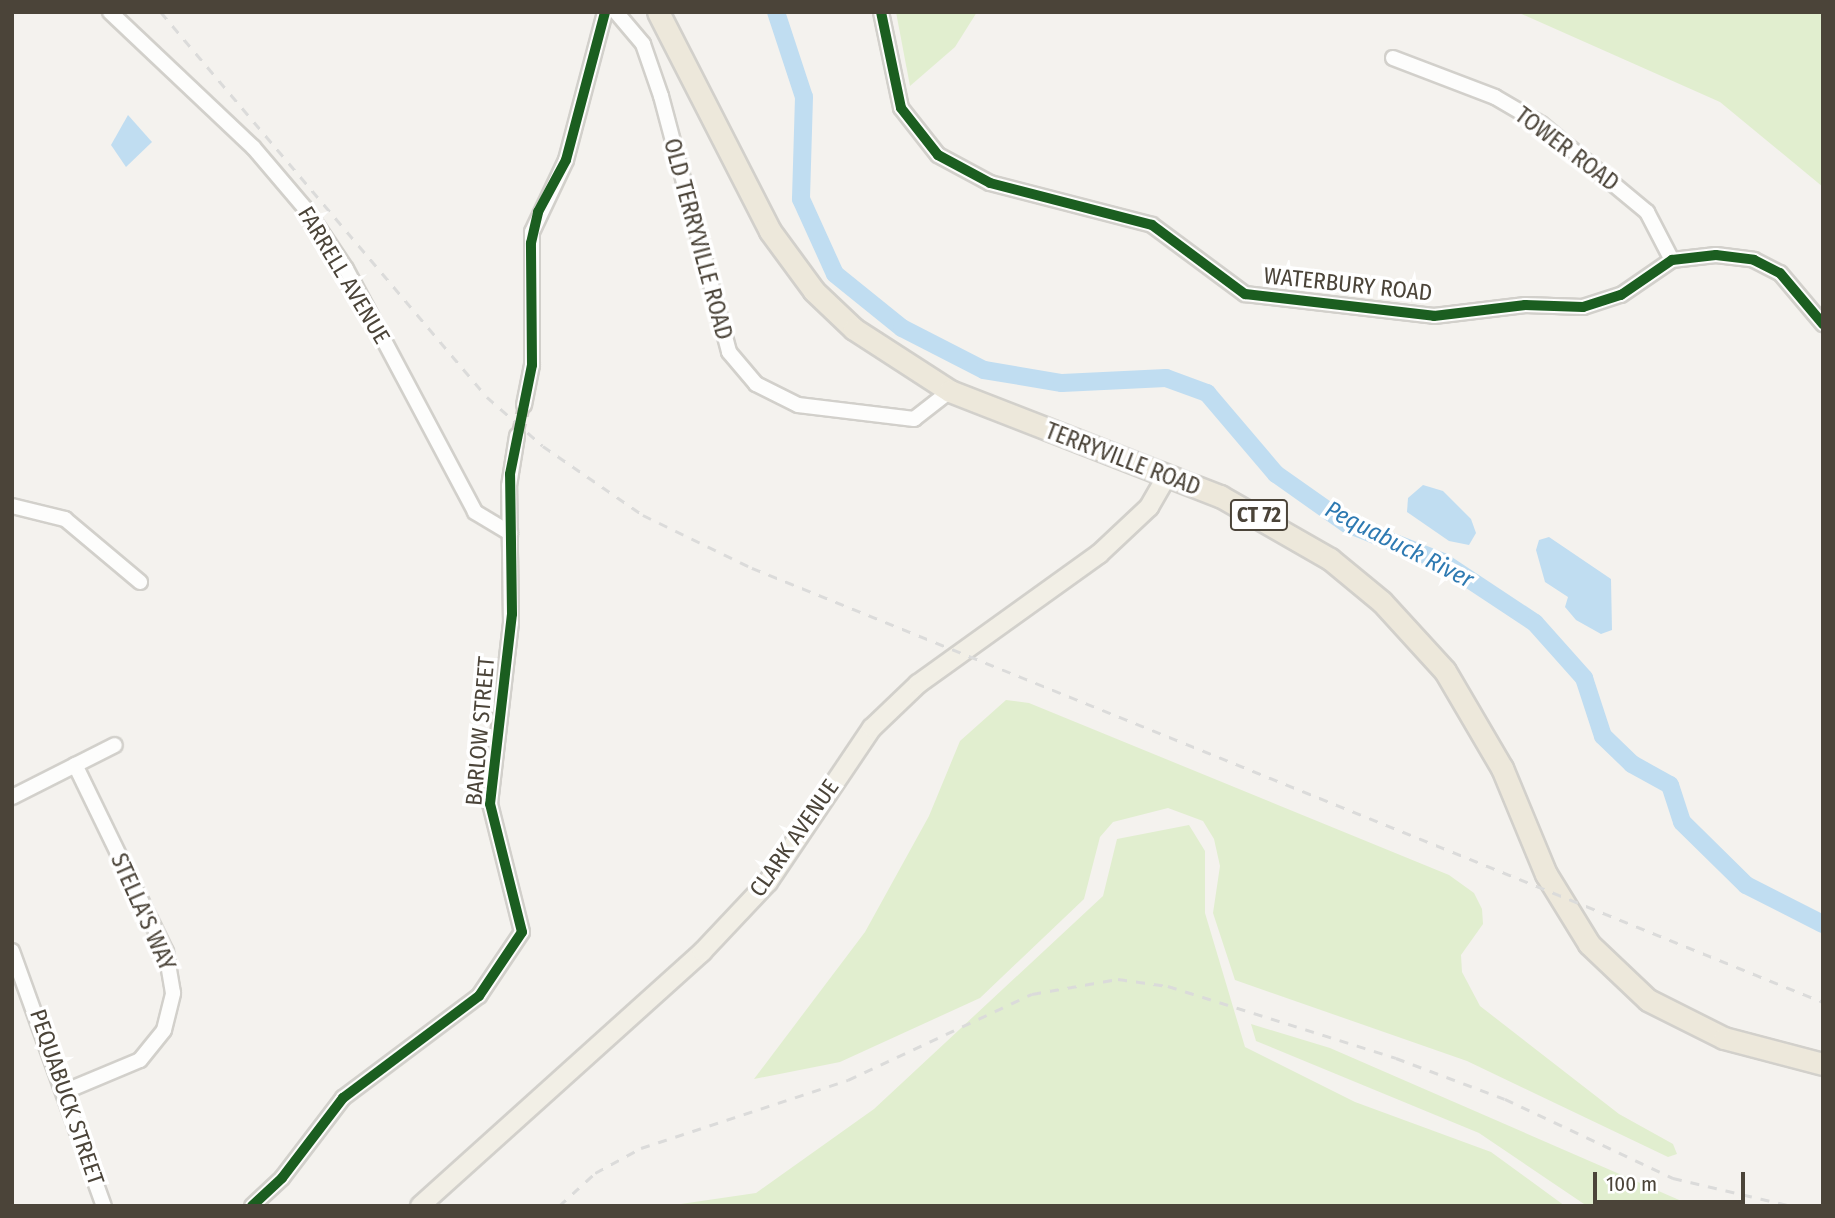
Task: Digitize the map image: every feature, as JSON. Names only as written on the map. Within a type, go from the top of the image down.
[{"type":"highway","name":"TERRYVILLE ROAD","points":[[658,12],[745,187],[790,261],[854,329],[950,391],[1220,495],[1299,538],[1401,622],[1445,671],[1483,736],[1546,874],[1589,944],[1648,1000],[1724,1038],[1823,1064]]},
{"type":"main road","name":"CLARK AVENUE","points":[[420,1206],[730,922],[768,882],[872,728],[918,684],[1109,545],[1149,507],[1167,476]]},
{"type":"street","name":"FARRELL AVENUE","points":[[110,12],[253,147],[305,208],[346,270],[475,512],[510,533]]},
{"type":"street","points":[[524,405],[532,365],[532,232],[566,160],[605,12]]},
{"type":"street","name":"OLD TERRYVILLE ROAD","points":[[616,12],[643,44],[661,96],[729,352],[756,384],[798,405],[914,419],[950,391]]},
{"type":"street","name":"WATERBURY ROAD","points":[[881,12],[901,108],[938,155],[990,183],[1152,225],[1245,294],[1434,316],[1525,305],[1583,307],[1620,295],[1672,260],[1716,255],[1754,260],[1780,273],[1823,324]]},
{"type":"street","name":"TOWER ROAD","points":[[1393,58],[1495,97],[1541,124],[1647,212],[1672,260]]},
{"type":"street","name":"BARLOW STREET","points":[[252,1206],[282,1178],[343,1098],[479,996],[522,932],[490,804],[511,623],[510,533],[517,436]]},
{"type":"street","points":[[12,506],[65,519],[140,582]]},
{"type":"street","points":[[12,797],[115,745]]},
{"type":"street","name":"STELLA'S WAY","points":[[65,1091],[140,1060],[167,1022],[173,993],[164,947],[75,765]]},
{"type":"street","name":"PEQUABUCK STREET","points":[[14,958],[65,1091],[104,1206]]},
{"type":"green space","points":[[896,12],[977,12],[955,47],[910,86]]},
{"type":"green space","points":[[1517,12],[1823,12],[1823,187],[1720,102]]},
{"type":"green space","points":[[1006,700],[1029,703],[1449,875],[1474,893],[1482,909],[1483,924],[1461,955],[1462,972],[1480,1006],[1619,1114],[1673,1144],[1677,1154],[1668,1157],[1467,1061],[1235,980],[1213,913],[1220,866],[1214,839],[1203,821],[1168,808],[1113,822],[1100,837],[1084,899],[980,998],[840,1062],[754,1079],[865,932],[929,816],[960,741]]},
{"type":"green space","points":[[1189,825],[1205,851],[1205,913],[1245,1047],[1355,1102],[1491,1152],[1565,1206],[667,1206],[756,1193],[874,1109],[1103,896],[1117,839]]},
{"type":"green space","points":[[1251,1024],[1330,1048],[1693,1206],[1587,1206],[1479,1133],[1256,1041]]},
{"type":"water","points":[[128,115],[152,142],[126,167],[111,145]]},
{"type":"water","points":[[1423,485],[1443,491],[1471,519],[1476,533],[1469,545],[1449,541],[1407,512],[1408,498]]},
{"type":"water","points":[[1549,537],[1611,579],[1612,630],[1601,634],[1576,620],[1565,607],[1568,597],[1545,582],[1536,550],[1539,540]]},
{"type":"waterway","name":"Pequabuck River","points":[[776,12],[804,97],[801,199],[835,274],[902,328],[984,370],[1062,383],[1166,378],[1207,393],[1276,474],[1347,524],[1443,562],[1535,623],[1584,678],[1603,736],[1632,764],[1670,785],[1682,822],[1746,885],[1823,924]]},
{"type":"tunnel","points":[[517,436],[524,405]]},
{"type":"railway","points":[[161,12],[487,397],[543,446],[643,515],[752,568],[1823,1002]]},
{"type":"railway","points":[[559,1206],[595,1173],[641,1148],[848,1080],[1032,994],[1118,979],[1168,986],[1396,1058],[1505,1099],[1673,1178],[1791,1206]]},
{"type":"cycle path","points":[[252,1206],[282,1178],[343,1098],[479,996],[522,932],[490,804],[512,614],[510,474],[532,365],[531,243],[538,212],[566,160],[605,12]]},
{"type":"cycle path","points":[[881,12],[901,108],[938,155],[990,183],[1152,225],[1245,294],[1434,316],[1525,305],[1583,307],[1621,295],[1672,260],[1716,255],[1754,260],[1780,273],[1823,324]]}]
